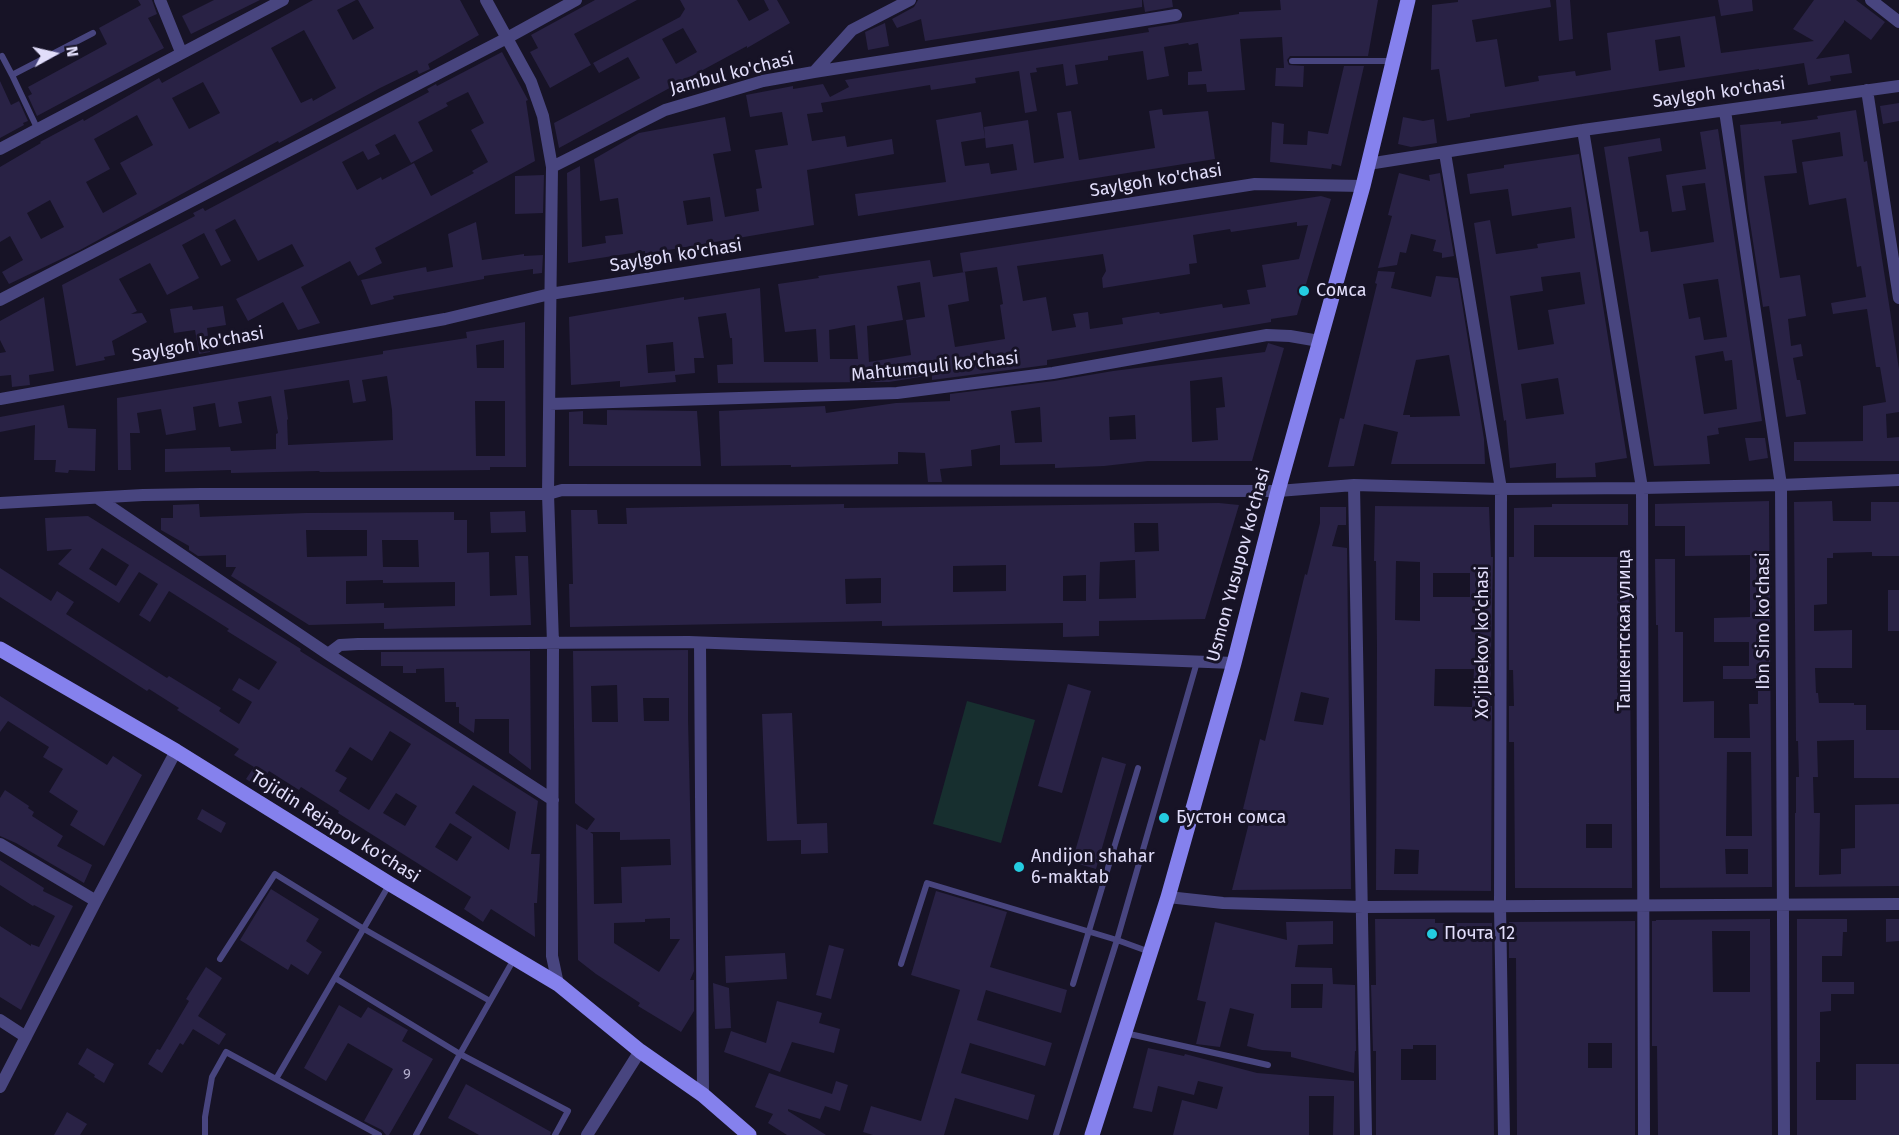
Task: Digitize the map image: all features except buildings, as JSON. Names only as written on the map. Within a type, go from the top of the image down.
[{"type":"main road","name":"Usmon Yusupov ko'chasi","points":[[1092,1135],[1168,897],[1234,663],[1278,491],[1363,186],[1408,0]]},
{"type":"main road","name":"Tojidin Rejapov ko'chasi","points":[[0,649],[176,751],[390,884],[558,984],[640,1052],[703,1095],[749,1135]]},
{"type":"street","points":[[160,0],[181,52]]},
{"type":"street","points":[[0,149],[283,0]]},
{"type":"street","points":[[486,0],[531,82],[543,116],[552,167],[548,494],[553,643],[552,956],[558,984]]},
{"type":"street","points":[[0,300],[507,38],[576,0]]},
{"type":"street","name":"Jambul ko'chasi","points":[[552,167],[665,110],[763,81],[814,72],[852,30],[910,0]]},
{"type":"street","points":[[1871,0],[1899,22]]},
{"type":"street","points":[[814,72],[1176,15]]},
{"type":"street","name":"Saylgoh ko'chasi","points":[[1368,164],[1583,130],[1899,86]]},
{"type":"street","points":[[1867,90],[1899,298]]},
{"type":"street","name":"Ibn Sino ko'chasi","points":[[1725,111],[1781,485],[1784,1135]]},
{"type":"street","name":"Ташкентская улица","points":[[1583,130],[1642,488],[1644,1135]]},
{"type":"street","name":"Xo'jibekov ko'chasi","points":[[1445,153],[1501,489],[1500,907],[1504,1135]]},
{"type":"street","name":"Saylgoh ko'chasi","points":[[0,399],[445,320],[550,294],[1255,184],[1363,186]]},
{"type":"street","name":"Mahtumquli ko'chasi","points":[[550,404],[897,393],[1053,373],[1267,335],[1319,341]]},
{"type":"street","points":[[0,503],[143,495],[548,494],[562,490],[1278,491],[1354,485],[1501,489],[1642,488],[1899,480]]},
{"type":"street","points":[[1354,485],[1366,1135]]},
{"type":"street","points":[[99,499],[328,654],[553,800]]},
{"type":"street","points":[[328,654],[340,645],[358,644],[700,643],[1234,663]]},
{"type":"street","points":[[700,643],[703,1095]]},
{"type":"street","points":[[0,1087],[176,751]]},
{"type":"street","points":[[0,844],[96,901]]},
{"type":"street","points":[[1168,897],[1223,903],[1362,907],[1899,904]]},
{"type":"street","points":[[0,1020],[26,1037]]},
{"type":"street","points":[[587,1135],[640,1052]]},
{"type":"lane","points":[[12,75],[93,33]]},
{"type":"lane","points":[[2,56],[38,130]]},
{"type":"lane","points":[[1292,61],[1394,61]]},
{"type":"lane","points":[[1056,1135],[1117,940],[1197,662]]},
{"type":"lane","points":[[1073,984],[1138,768]]},
{"type":"lane","points":[[220,959],[275,874],[364,929],[490,1001]]},
{"type":"lane","points":[[901,964],[927,883],[1150,952]]},
{"type":"lane","points":[[276,1079],[390,884]]},
{"type":"lane","points":[[416,1135],[514,958]]},
{"type":"lane","points":[[335,978],[460,1053],[568,1111],[555,1135]]},
{"type":"lane","points":[[1125,1033],[1268,1065]]},
{"type":"lane","points":[[205,1135],[205,1117],[212,1077],[226,1052],[379,1135]]},
{"type":"green space","points":[[967,701],[1035,720],[1001,843],[933,824]]},
{"type":"place","name":"Сомса","points":[[1304,291]]},
{"type":"place","name":"Бустон сомса","points":[[1164,818]]},
{"type":"place","name":"Andijon shahar 6-maktab","points":[[1019,867]]},
{"type":"place","name":"Почта 12","points":[[1432,934]]}]
